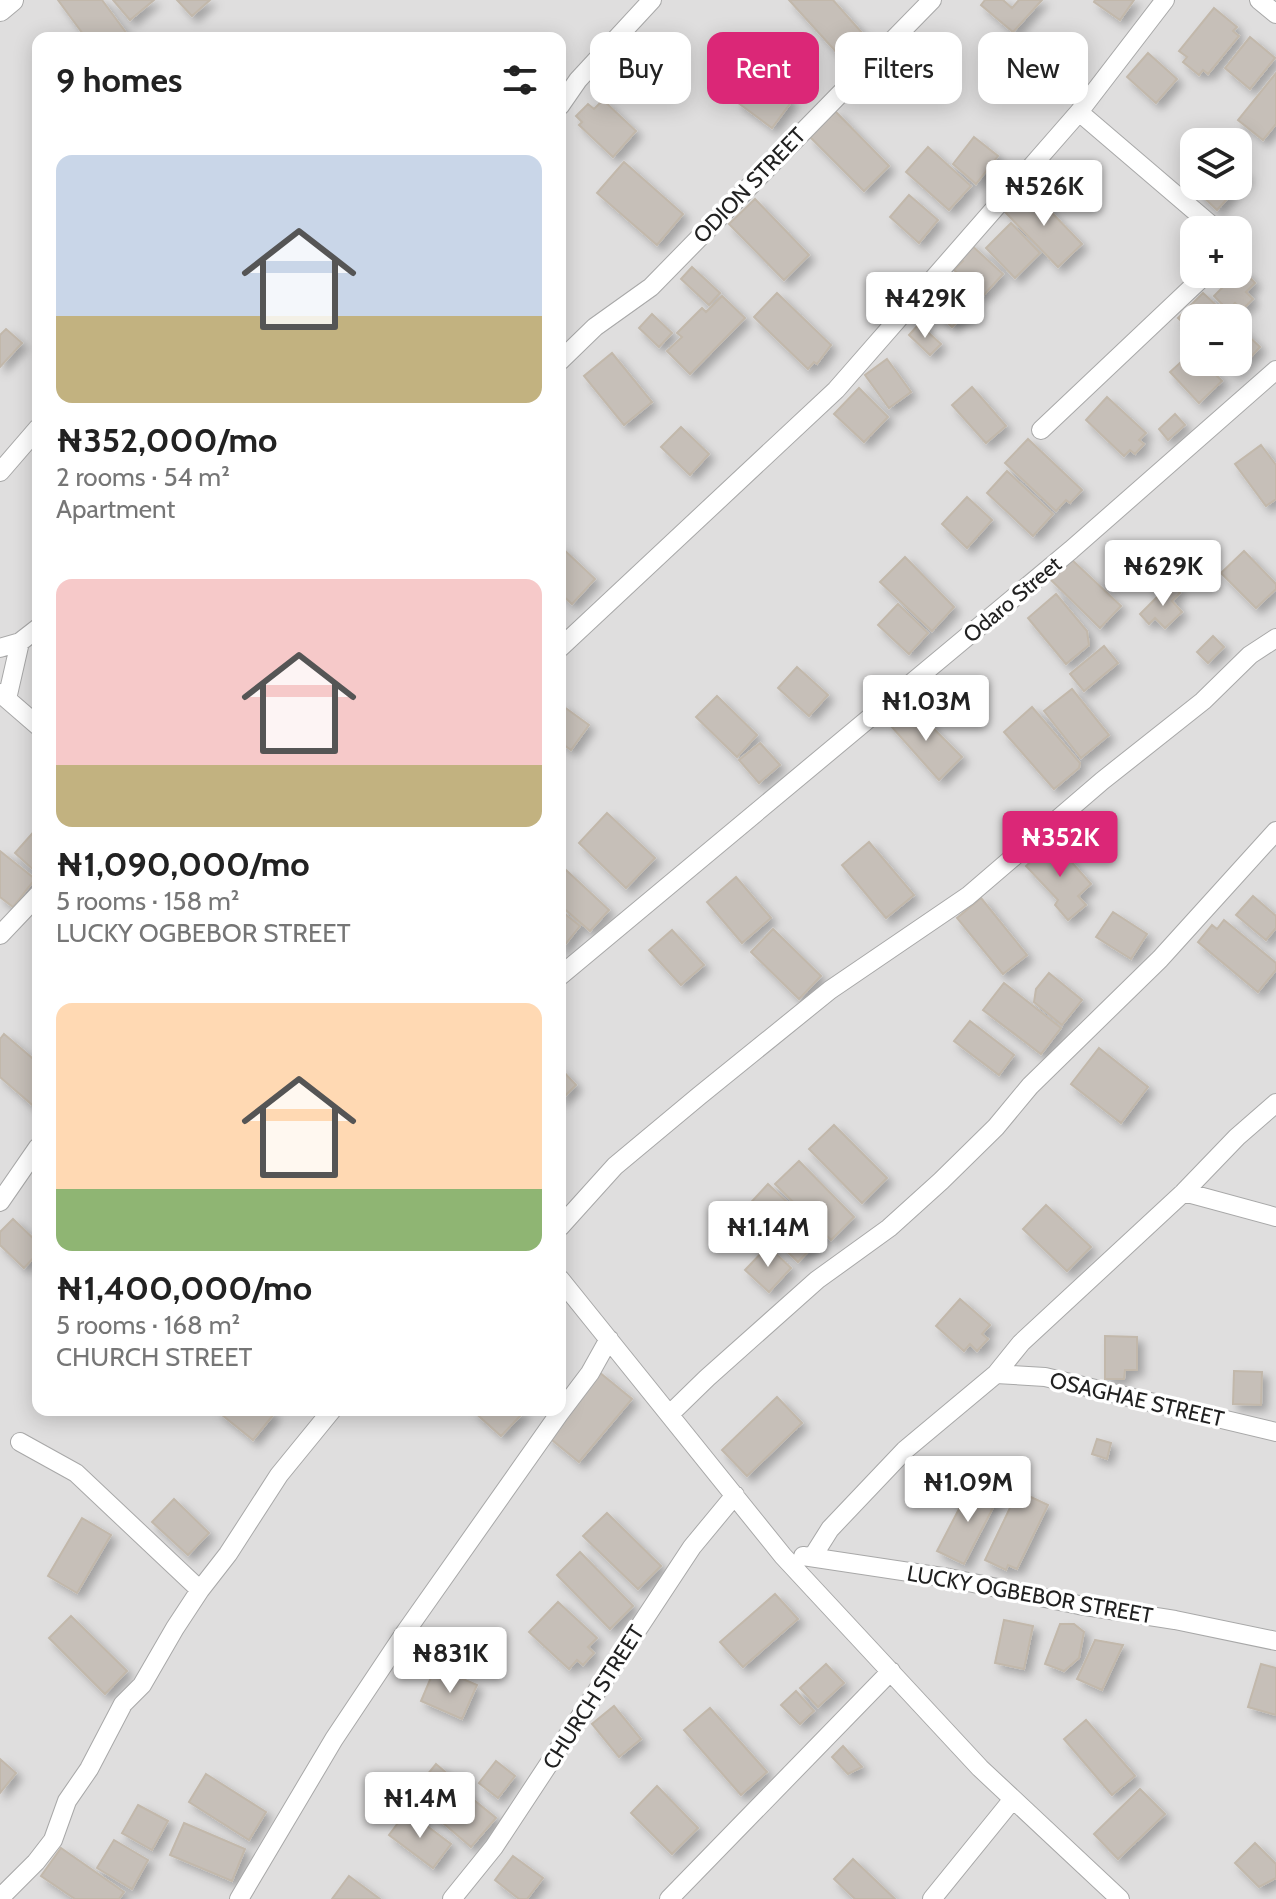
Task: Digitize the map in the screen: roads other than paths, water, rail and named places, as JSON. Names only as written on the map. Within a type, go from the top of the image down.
[{"type":"street","points":[[0,10],[12,0]]},
{"type":"street","points":[[566,97],[578,80],[652,0]]},
{"type":"street","name":"ODION STREET","points":[[566,355],[595,327],[651,287],[932,0]]},
{"type":"street","points":[[566,642],[836,390],[1079,112],[1165,0]]},
{"type":"street","points":[[1259,0],[1276,14]]},
{"type":"street","points":[[1079,112],[1201,216]]},
{"type":"street","points":[[1041,430],[1191,288]]},
{"type":"street","name":"Odaro Street","points":[[566,971],[1059,560],[1276,370]]},
{"type":"street","points":[[0,472],[32,435]]},
{"type":"street","points":[[0,648],[20,642],[32,633]]},
{"type":"street","points":[[566,1220],[615,1166],[699,1096],[830,990],[968,896],[1102,781],[1203,701],[1250,655],[1276,638]]},
{"type":"street","points":[[20,642],[4,696],[32,721]]},
{"type":"street","points":[[670,1414],[817,1280],[889,1228],[941,1181],[996,1127],[1030,1086],[1160,959],[1276,831]]},
{"type":"street","points":[[0,935],[32,901]]},
{"type":"street","points":[[813,1556],[830,1529],[905,1450],[996,1374],[1021,1343],[1276,1103]]},
{"type":"street","points":[[0,1202],[32,1156]]},
{"type":"street","points":[[1184,1192],[1276,1217]]},
{"type":"street","points":[[566,1286],[783,1556],[980,1768],[1120,1899]]},
{"type":"street","points":[[566,1405],[590,1373],[609,1339]]},
{"type":"street","name":"OSAGHAE STREET","points":[[996,1374],[1045,1377],[1276,1432]]},
{"type":"street","points":[[1,1896],[36,1862],[53,1840],[67,1801],[89,1769],[123,1704],[142,1685],[200,1590],[228,1554],[279,1475],[327,1416]]},
{"type":"street","points":[[239,1899],[352,1713],[557,1416]]},
{"type":"street","points":[[20,1442],[76,1473],[200,1590]]},
{"type":"street","name":"CHURCH STREET","points":[[452,1899],[494,1847],[692,1547],[735,1495]]},
{"type":"street","name":"LUCKY OGBEBOR STREET","points":[[783,1556],[813,1556],[949,1578],[1276,1641]]},
{"type":"street","points":[[669,1899],[891,1671]]},
{"type":"street","points":[[932,1899],[1013,1799]]}]
